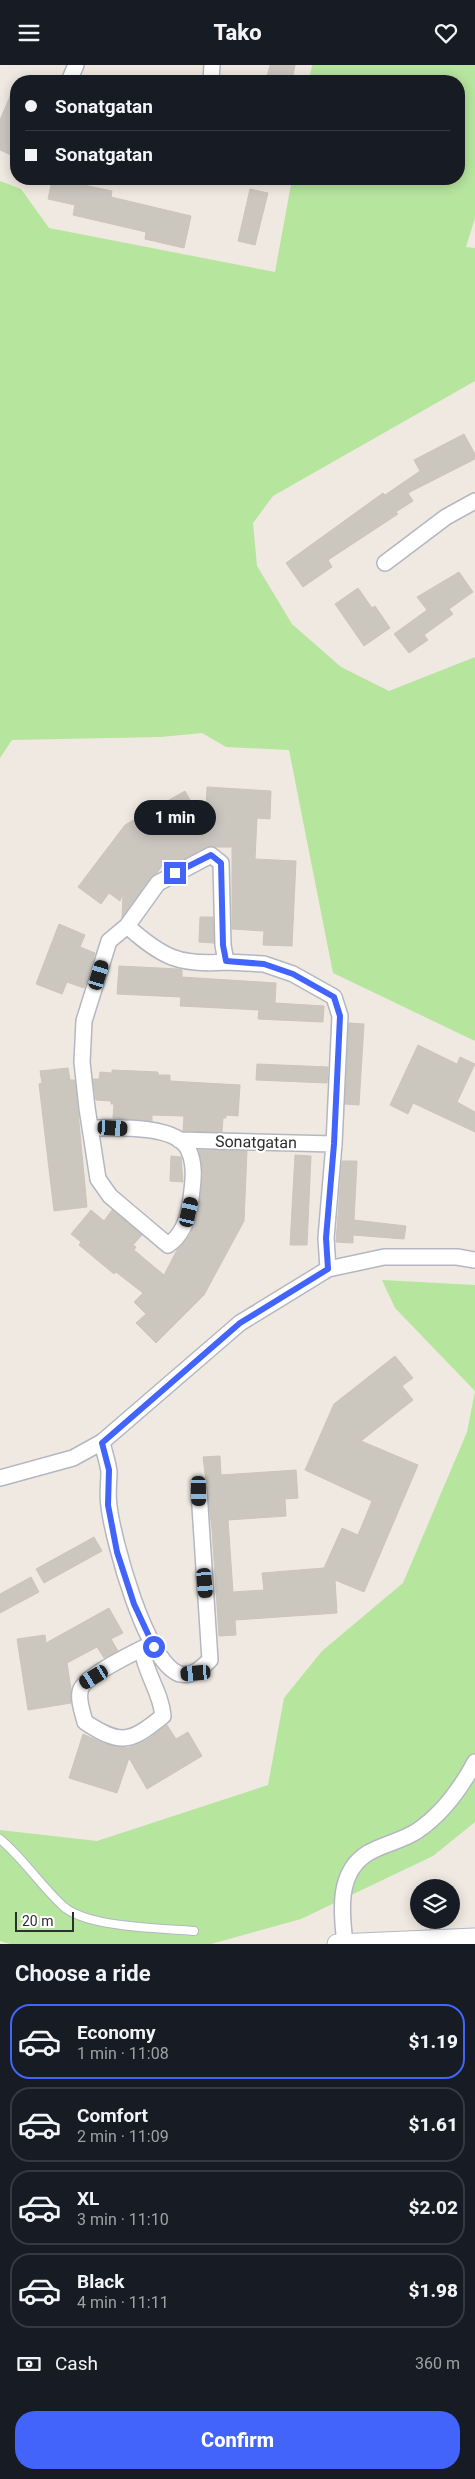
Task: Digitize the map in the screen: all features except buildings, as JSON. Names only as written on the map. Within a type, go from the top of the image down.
[{"type":"street","points":[[385,563],[446,517],[475,501]]},
{"type":"street","points":[[179,1141],[187,1147],[194,1175],[186,1223],[175,1241],[168,1245],[110,1197],[98,1179],[82,1062],[84,1021],[109,941],[127,926],[158,883],[211,855],[221,863],[223,945],[226,961]]},
{"type":"street","points":[[127,926],[145,943],[175,960],[208,963],[226,961],[264,964],[293,974],[334,997],[340,1016],[334,1144],[326,1238],[328,1269]]},
{"type":"street","name":"Sonatgatan","points":[[90,1128],[150,1130],[169,1133],[179,1141],[334,1144]]},
{"type":"street","points":[[0,1478],[73,1458],[102,1443],[240,1323],[328,1269],[384,1257],[457,1257],[475,1260]]},
{"type":"street","points":[[102,1443],[109,1470],[108,1505],[117,1552],[147,1646],[144,1664],[162,1703],[163,1717],[146,1731],[127,1740],[102,1734],[85,1722],[80,1691],[84,1683],[147,1646]]},
{"type":"street","points":[[147,1646],[168,1667],[181,1674],[196,1673],[210,1660],[199,1491]]},
{"type":"street","points":[[475,1762],[443,1809],[416,1831],[368,1853],[352,1867],[345,1880],[341,1944],[475,1938]]},
{"type":"lane","points":[[0,1839],[18,1854],[40,1882],[65,1908],[106,1923],[194,1931]]},
{"type":"green space","points":[[312,65],[475,65],[475,218],[466,247],[475,248],[475,381],[273,496],[253,523],[257,566],[292,624],[341,667],[389,691],[475,657],[475,1041],[333,973],[289,750],[226,747],[202,733],[161,737],[12,740],[0,758],[0,181],[21,189],[49,228],[275,272],[291,185],[465,185],[465,75],[310,75]]},
{"type":"green space","points":[[382,1280],[475,1285],[475,1391],[395,1308]]},
{"type":"green space","points":[[475,1391],[475,1822],[433,1856],[301,1919],[211,1944],[10,1944],[0,1941],[0,1830],[97,1841],[268,1785],[284,1698],[322,1651],[403,1583],[467,1432]]},
{"type":"route","points":[[154,1647],[134,1604],[117,1552],[108,1505],[109,1470],[102,1443],[240,1323],[328,1269],[326,1238],[334,1144],[340,1016],[334,997],[293,974],[264,964],[226,961],[223,945],[223,879],[221,863],[211,855],[175,873]]}]
